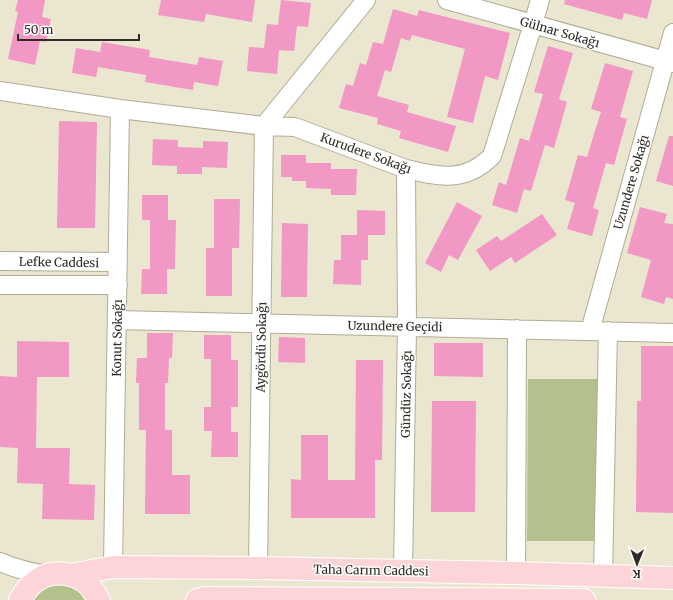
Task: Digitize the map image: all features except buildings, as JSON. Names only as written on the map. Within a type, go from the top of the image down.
[{"type":"main road","name":"Taha Carım Caddesi","points":[[20,600],[32,584],[40,578],[114,567],[516,573],[673,578]]},
{"type":"main road","points":[[60,575],[79,578],[88,584],[99,600]]},
{"type":"main road","points":[[197,600],[204,598],[584,600]]},
{"type":"street","points":[[264,126],[366,0]]},
{"type":"street","name":"Gülnar Sokağı","points":[[447,0],[669,62]]},
{"type":"street","name":"Kurudere Sokağı","points":[[0,91],[264,126],[295,127],[406,169],[420,173],[451,176],[462,175],[472,172],[492,156],[534,24],[540,0]]},
{"type":"street","name":"Uzundere Sokağı","points":[[590,331],[669,62],[673,33]]},
{"type":"street","name":"Konut Sokağı","points":[[114,567],[120,108]]},
{"type":"street","name":"Aygördü Sokağı","points":[[258,568],[264,126]]},
{"type":"street","name":"Gündüz Sokağı","points":[[403,571],[407,326],[406,169]]},
{"type":"street","name":"Lefke Caddesi","points":[[0,261],[118,262]]},
{"type":"street","name":"Lefke Caddesi","points":[[0,284],[118,286]]},
{"type":"street","name":"Uzundere Geçidi","points":[[117,320],[673,333]]},
{"type":"street","points":[[516,573],[517,329]]},
{"type":"street","points":[[603,576],[608,331]]},
{"type":"street","points":[[0,562],[20,570],[60,575]]},
{"type":"green space","points":[[528,379],[600,379],[599,541],[527,541]]},
{"type":"green space","points":[[60,584],[75,589],[87,600],[33,600],[44,589]]}]
